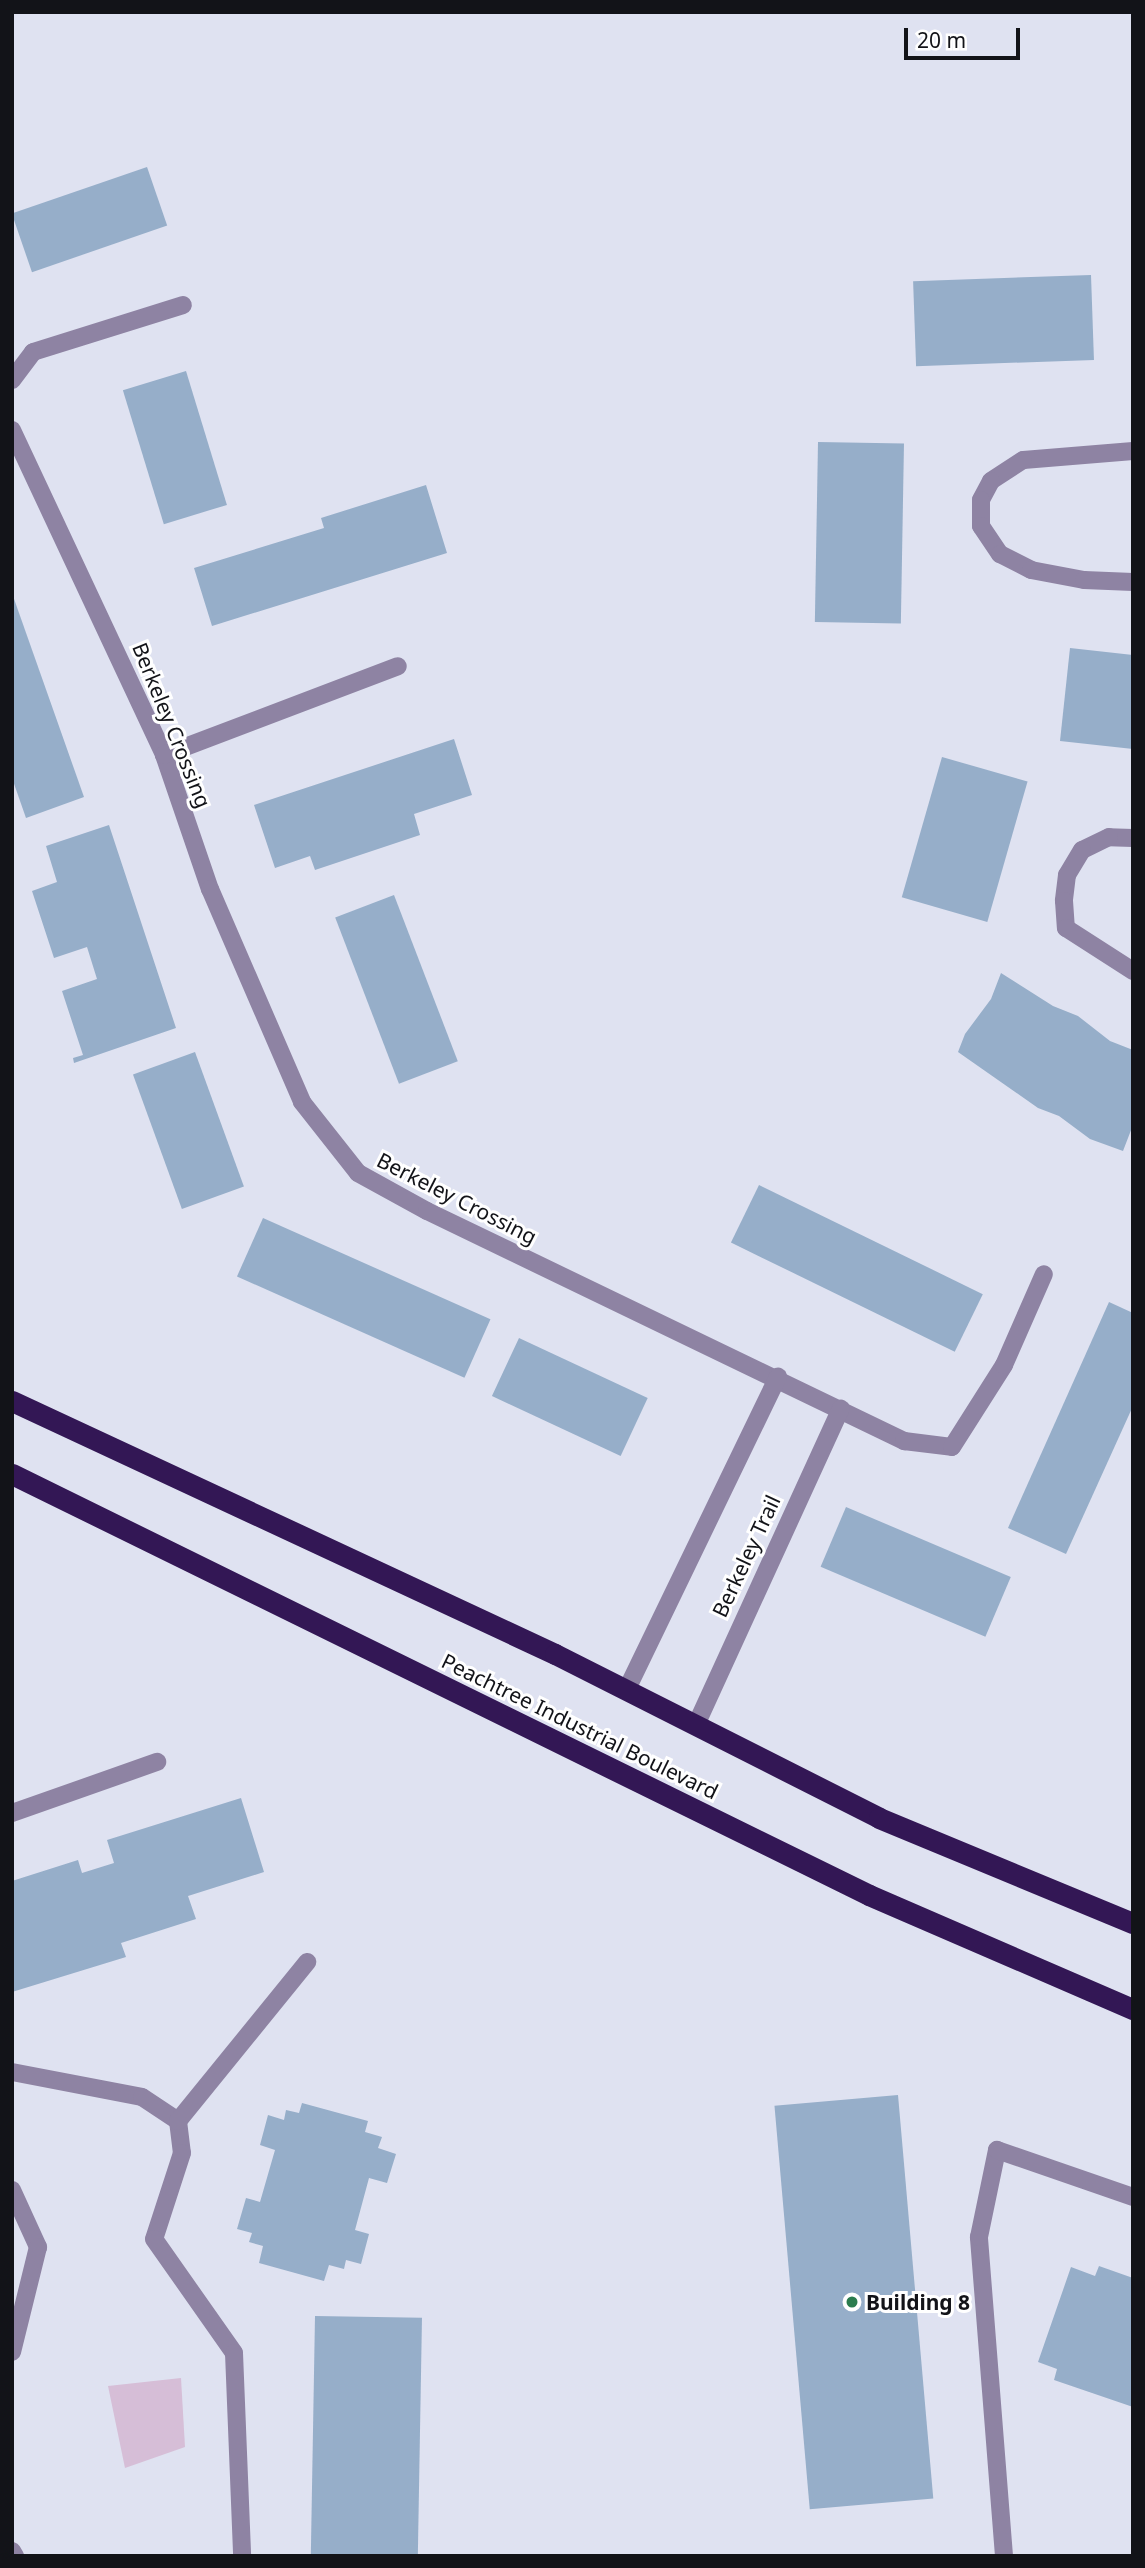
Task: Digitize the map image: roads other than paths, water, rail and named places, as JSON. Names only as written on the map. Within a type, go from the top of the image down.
[{"type":"highway","points":[[12,1401],[627,1689],[880,1818],[1133,1923]]},
{"type":"highway","name":"Peachtree Industrial Boulevard","points":[[12,1474],[869,1895],[1133,2009]]},
{"type":"street","points":[[12,380],[33,352],[183,305]]},
{"type":"street","name":"Berkeley Crossing","points":[[12,430],[164,755],[210,889],[302,1102],[358,1173],[427,1211],[778,1377],[904,1441],[952,1447],[1004,1365],[1044,1274]]},
{"type":"street","points":[[1133,451],[1023,460],[991,481],[981,500],[981,526],[1000,554],[1031,570],[1084,580],[1133,582]]},
{"type":"street","points":[[164,755],[398,666]]},
{"type":"street","points":[[1133,838],[1109,837],[1082,850],[1067,875],[1064,901],[1066,928],[1133,971]]},
{"type":"street","points":[[627,1689],[778,1377]]},
{"type":"street","name":"Berkeley Trail","points":[[696,1725],[841,1409]]},
{"type":"street","points":[[12,1813],[157,1762]]},
{"type":"street","points":[[242,2556],[234,2353],[154,2239],[182,2153],[178,2121],[307,1962]]},
{"type":"street","points":[[12,2073],[142,2097],[178,2121]]},
{"type":"street","points":[[1004,2556],[979,2236],[997,2150],[1133,2197]]},
{"type":"street","points":[[12,2190],[38,2247],[12,2353]]},
{"type":"place","name":"Building 8","points":[[852,2302]]}]
